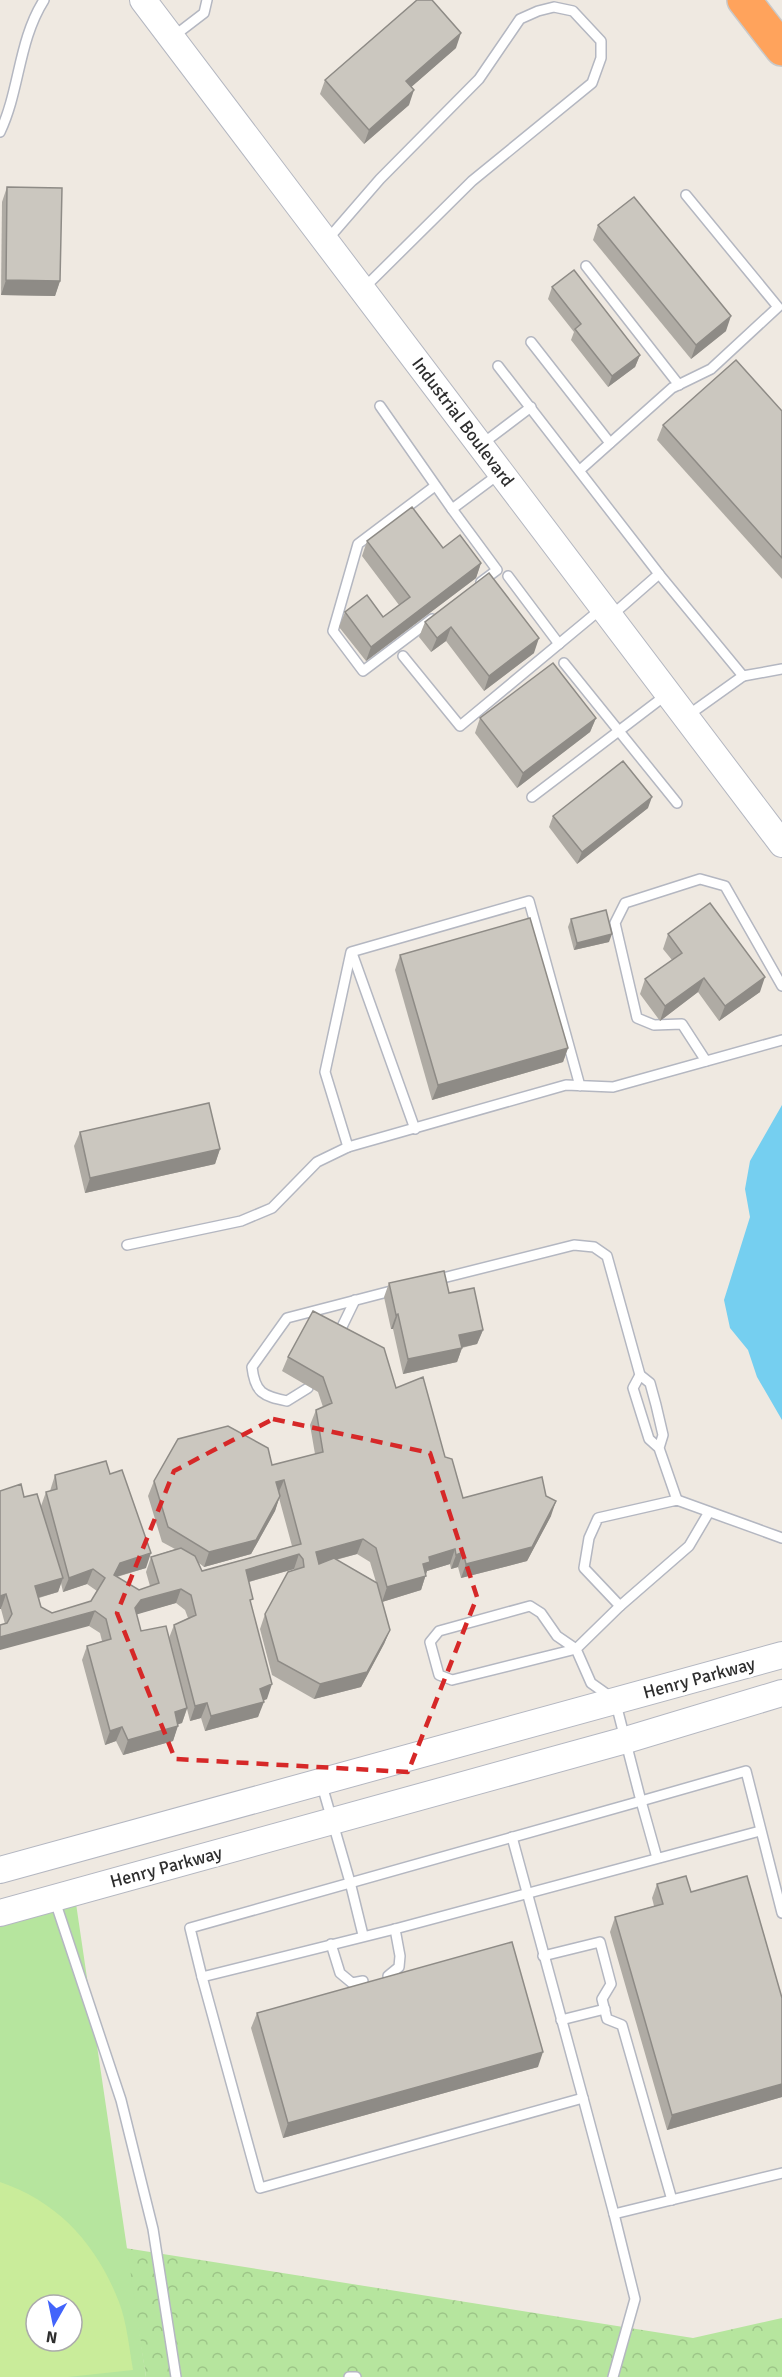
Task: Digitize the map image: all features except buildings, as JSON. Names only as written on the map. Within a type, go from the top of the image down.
[{"type":"highway","points":[[744,0],[782,49]]},
{"type":"street","name":"Industrial Boulevard","points":[[143,0],[782,844]]},
{"type":"street","name":"Henry Parkway","points":[[0,1870],[782,1655]]},
{"type":"street","name":"Henry Parkway","points":[[0,1913],[626,1740],[782,1694]]},
{"type":"lane","points":[[0,132],[7,117],[26,39],[35,14],[44,0]]},
{"type":"lane","points":[[172,38],[204,13],[207,0]]},
{"type":"lane","points":[[326,241],[380,179],[479,79],[520,19],[554,7],[573,11],[601,41],[601,58],[592,83],[472,181],[363,289]]},
{"type":"lane","points":[[580,470],[672,388],[711,369],[778,307],[686,195]]},
{"type":"lane","points":[[586,266],[679,385]]},
{"type":"lane","points":[[531,342],[610,443]]},
{"type":"lane","points":[[498,366],[659,574],[743,676]]},
{"type":"lane","points":[[380,406],[497,570],[468,591]]},
{"type":"lane","points":[[480,445],[531,407]]},
{"type":"lane","points":[[452,509],[501,472]]},
{"type":"lane","points":[[435,486],[358,544],[333,631],[363,671],[440,613]]},
{"type":"lane","points":[[404,656],[460,726],[559,644],[659,574]]},
{"type":"lane","points":[[508,576],[559,644]]},
{"type":"lane","points":[[564,663],[677,803]]},
{"type":"lane","points":[[686,717],[743,676],[782,669]]},
{"type":"lane","points":[[532,798],[668,693]]},
{"type":"lane","points":[[706,1061],[682,1024],[654,1025],[637,1018],[615,923],[625,903],[700,879],[725,886],[782,986]]},
{"type":"lane","points":[[351,952],[529,901],[580,1086]]},
{"type":"lane","points":[[351,952],[415,1129]]},
{"type":"lane","points":[[348,1147],[325,1072],[351,952]]},
{"type":"lane","points":[[127,1245],[241,1221],[272,1208],[317,1162],[348,1147],[566,1085],[613,1087],[782,1040]]},
{"type":"lane","points":[[424,1283],[574,1245],[594,1247],[607,1256],[640,1376],[650,1383],[656,1405],[663,1435],[658,1448]]},
{"type":"lane","points":[[308,1388],[287,1401],[266,1396],[254,1383],[252,1367],[287,1318],[401,1288]]},
{"type":"lane","points":[[337,1337],[355,1300]]},
{"type":"lane","points":[[640,1376],[633,1388],[649,1439],[658,1448],[677,1500]]},
{"type":"lane","points":[[620,1606],[584,1568],[588,1538],[598,1518],[677,1500],[782,1538]]},
{"type":"lane","points":[[657,1858],[615,1700],[591,1683],[576,1649],[557,1636],[541,1613],[530,1606],[439,1631],[430,1642],[439,1675],[452,1680],[576,1649],[620,1606],[689,1545],[710,1512]]},
{"type":"lane","points":[[583,2098],[260,2187],[190,1928],[746,1772],[782,1913]]},
{"type":"lane","points":[[321,1780],[363,1935]]},
{"type":"lane","points":[[202,1977],[363,1935],[395,1929],[760,1831]]},
{"type":"lane","points":[[512,1837],[635,2299],[613,2377]]},
{"type":"lane","points":[[54,1898],[121,2100],[153,2229],[176,2377]]},
{"type":"lane","points":[[388,1976],[399,1967],[400,1956],[395,1929]]},
{"type":"lane","points":[[543,1956],[600,1942],[611,1984],[602,1999],[607,2019],[622,2025],[672,2200]]},
{"type":"lane","points":[[331,1944],[340,1973],[352,1983],[363,1981]]},
{"type":"lane","points":[[561,2020],[605,2009]]},
{"type":"lane","points":[[614,2214],[782,2172]]},
{"type":"lane","points":[[349,2377],[356,2377]]},
{"type":"highlighted area","points":[[273,1419],[430,1453],[477,1597],[408,1772],[175,1759],[117,1613],[174,1471]]},
{"type":"green space","points":[[74,1890],[146,2377],[0,2377],[0,1909]]},
{"type":"green space","points":[[0,2182],[40,2201],[73,2228],[99,2262],[122,2310],[133,2370],[68,2377],[0,2377]]},
{"type":"green space","points":[[125,2248],[693,2338],[782,2318],[782,2377],[146,2377]]},
{"type":"water","points":[[782,1105],[782,1420],[757,1377],[748,1350],[730,1328],[724,1300],[750,1217],[745,1189],[750,1161]]}]
